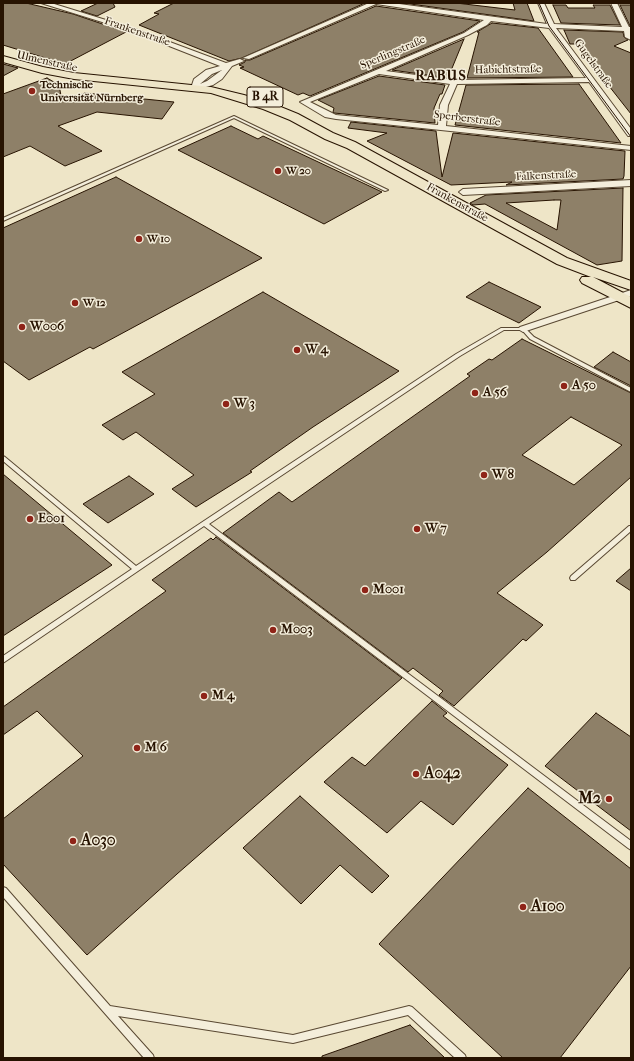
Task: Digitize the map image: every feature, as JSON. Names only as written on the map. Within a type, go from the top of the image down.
[{"type":"main road","name":"Ulmenstraße","points":[[3,51],[74,69],[196,85]]},
{"type":"main road","name":"Ulmenstraße","points":[[3,59],[42,70],[74,76],[196,85],[210,83]]},
{"type":"main road","name":"Frankenstraße","points":[[210,83],[248,92],[281,104],[562,261],[631,286]]},
{"type":"main road","name":"Frankenstraße","points":[[196,85],[263,104],[290,115],[329,136],[352,145]]},
{"type":"main road","name":"Frankenstraße","points":[[562,261],[575,272],[627,297]]},
{"type":"street","name":"Frankenstraße","points":[[44,3],[133,30],[229,67]]},
{"type":"street","points":[[196,85],[209,72],[229,67],[374,3]]},
{"type":"street","points":[[379,3],[488,19],[551,26],[629,29]]},
{"type":"street","name":"Gugelstraße","points":[[541,3],[551,26],[631,134]]},
{"type":"street","points":[[614,3],[629,29],[627,36],[631,38]]},
{"type":"street","name":"Sperlingstraße","points":[[304,102],[466,34],[485,24],[488,19]]},
{"type":"street","points":[[210,83],[219,77],[229,67]]},
{"type":"street","name":"Habichtstraße","points":[[378,72],[454,82],[591,80]]},
{"type":"street","points":[[442,127],[444,105],[454,82]]},
{"type":"street","name":"Sperberstraße","points":[[304,102],[328,115],[336,117],[631,148]]},
{"type":"street","name":"Falkenstraße","points":[[463,192],[631,183]]},
{"type":"street","name":"Frankenstraße","points":[[523,329],[627,297]]},
{"type":"lane","points":[[3,220],[234,117],[386,190]]},
{"type":"lane","points":[[3,660],[204,523],[458,355],[503,329],[523,329],[532,338],[631,390]]},
{"type":"lane","points":[[3,458],[136,569]]},
{"type":"lane","points":[[204,523],[631,846]]},
{"type":"lane","points":[[573,578],[631,528]]},
{"type":"lane","points":[[3,891],[150,1058]]},
{"type":"lane","points":[[109,1010],[293,1039],[409,1010],[462,1058]]},
{"type":"building","points":[[3,3],[26,3],[73,14],[126,32],[65,64],[3,45]]},
{"type":"building","points":[[98,3],[113,3],[115,7],[97,16],[81,11]]},
{"type":"building","points":[[174,3],[365,3],[242,58],[229,61],[139,25],[159,14],[154,13]]},
{"type":"building","points":[[403,3],[456,3],[515,10],[513,3],[527,3],[534,21]]},
{"type":"building","points":[[553,5],[566,5],[568,8],[595,8],[593,5],[610,5],[620,25],[561,23]]},
{"type":"building","points":[[620,5],[631,5],[631,26],[630,26]]},
{"type":"building","points":[[376,6],[480,21],[463,32],[310,96],[303,93],[298,95],[240,68],[244,67],[239,65],[245,62],[245,60],[250,60]]},
{"type":"building","points":[[492,23],[538,28],[573,77],[467,78],[479,32],[477,32]]},
{"type":"building","points":[[564,30],[623,32],[624,37],[628,40],[614,46],[631,53],[631,114],[576,44],[570,44]]},
{"type":"building","points":[[464,39],[448,78],[392,70]]},
{"type":"building","points":[[3,64],[18,68],[3,76]]},
{"type":"building","points":[[379,76],[445,85],[434,108],[435,123],[334,113],[334,108],[318,100]]},
{"type":"building","points":[[47,78],[59,85],[62,101],[85,93],[174,102],[162,119],[97,112],[58,126],[102,151],[65,166],[30,146],[3,157],[3,94]]},
{"type":"building","points":[[579,84],[621,143],[455,125],[466,85]]},
{"type":"building","points":[[351,122],[436,131],[442,177],[453,133],[625,151],[624,176],[623,179],[506,185],[512,182],[451,185],[367,141],[387,133],[348,128]]},
{"type":"building","name":"W 20","points":[[231,126],[258,139],[263,136],[382,192],[324,224],[178,150]]},
{"type":"building","points":[[116,177],[262,258],[93,349],[90,347],[29,380],[3,361],[3,228]]},
{"type":"building","points":[[623,188],[622,261],[597,265],[485,204],[473,205],[470,203],[486,195]],"holes":[[[554,200],[561,200],[557,230],[506,203]]]},
{"type":"building","points":[[489,282],[541,307],[519,323],[466,297]]},
{"type":"building","points":[[263,292],[399,371],[313,427],[250,471],[252,472],[196,507],[172,489],[194,475],[136,432],[123,440],[102,425],[155,394],[122,372]]},
{"type":"building","points":[[522,339],[631,393],[631,477],[547,552],[497,593],[543,625],[526,641],[523,639],[454,706],[439,695],[443,691],[413,668],[408,672],[223,533],[279,492],[292,502],[470,376],[467,374],[489,359],[492,360]],"holes":[[[571,417],[622,445],[574,485],[522,455]]]},
{"type":"building","points":[[613,352],[631,362],[631,386],[594,367]]},
{"type":"building","name":"E001","points":[[3,474],[112,565],[3,636]]},
{"type":"building","points":[[129,476],[154,494],[108,523],[83,504]]},
{"type":"building","points":[[216,537],[402,678],[177,874],[87,955],[3,864],[3,819],[83,756],[37,711],[3,735],[3,707],[166,591],[152,580],[211,538],[213,540]]},
{"type":"building","points":[[631,568],[631,591],[616,581]]},
{"type":"building","name":"A042","points":[[432,701],[447,713],[443,716],[508,765],[453,825],[421,801],[387,833],[324,782],[352,757],[365,766]]},
{"type":"building","name":"M2","points":[[596,713],[631,737],[631,831],[545,766]]},
{"type":"building","name":"A100","points":[[528,788],[631,869],[631,966],[560,1058],[503,1058],[379,944]]},
{"type":"building","points":[[300,796],[389,876],[372,893],[340,865],[301,904],[243,848]]},
{"type":"building","points":[[410,1025],[445,1058],[322,1058],[322,1056]]},
{"type":"tram line","points":[[539,3],[549,26],[631,137]]},
{"type":"place","name":"Technische Universität Nürnberg","points":[[32,91]]},
{"type":"place","name":"W 20","points":[[278,171]]},
{"type":"place","name":"W 10","points":[[139,239]]},
{"type":"place","name":"W 12","points":[[75,303]]},
{"type":"place","name":"W006","points":[[22,327]]},
{"type":"place","name":"W 4","points":[[297,350]]},
{"type":"place","name":"A 50","points":[[564,386]]},
{"type":"place","name":"A 56","points":[[475,393]]},
{"type":"place","name":"W 3","points":[[226,404]]},
{"type":"place","name":"W 8","points":[[484,475]]},
{"type":"place","name":"E001","points":[[30,519]]},
{"type":"place","name":"W 7","points":[[417,529]]},
{"type":"place","name":"M001","points":[[365,590]]},
{"type":"place","name":"M003","points":[[273,630]]},
{"type":"place","name":"M 4","points":[[204,696]]},
{"type":"place","name":"M 6","points":[[137,748]]},
{"type":"place","name":"A042","points":[[416,774]]},
{"type":"place","name":"M2","points":[[609,799]]},
{"type":"place","name":"A030","points":[[73,841]]},
{"type":"place","name":"A100","points":[[523,907]]},
{"type":"district","name":"RABUS","points":[[441,77]]}]
